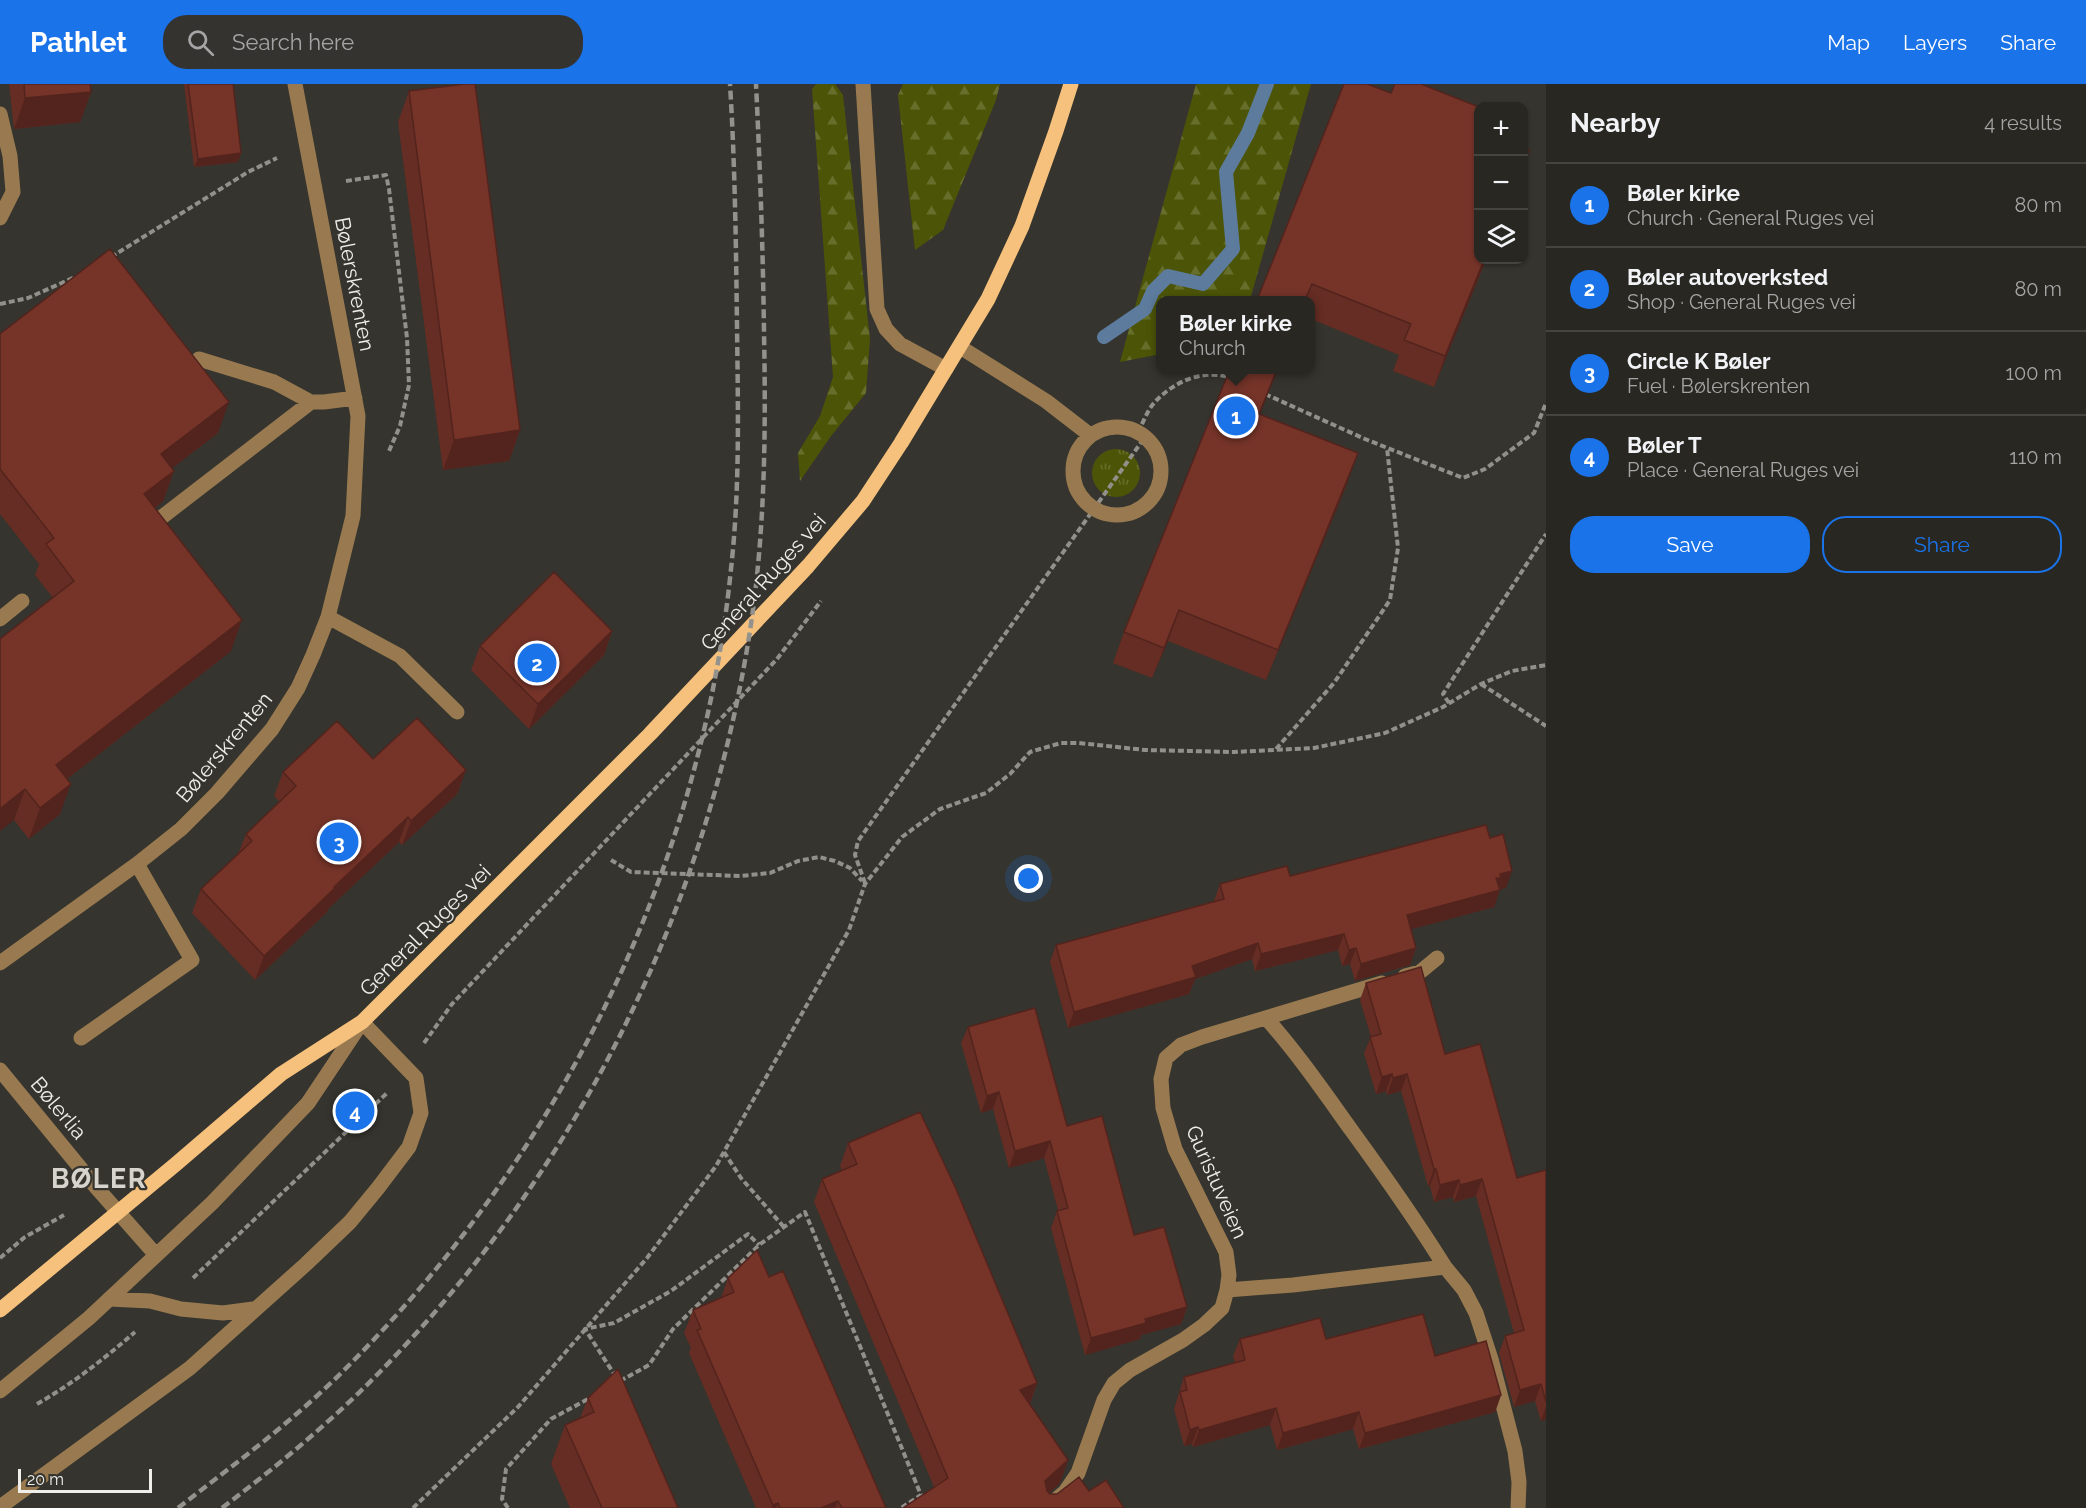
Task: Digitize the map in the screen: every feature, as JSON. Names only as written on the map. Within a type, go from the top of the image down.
[{"type":"main road","name":"General Ruges vei","points":[[0,1310],[281,1074],[362,1022],[650,734],[808,566],[862,501],[901,443],[988,299],[1022,226],[1071,84]]},
{"type":"street","name":"Bølerskrenten","points":[[0,963],[137,864],[181,829],[217,793],[272,729],[314,655],[328,617],[353,516],[358,416],[295,84]]},
{"type":"street","points":[[863,84],[877,309],[886,329],[900,344],[946,369]]},
{"type":"street","points":[[0,114],[10,156],[13,192],[0,218]]},
{"type":"street","points":[[960,347],[1046,401],[1090,435]]},
{"type":"street","points":[[199,359],[274,382],[311,402],[355,398]]},
{"type":"street","points":[[162,518],[311,402]]},
{"type":"street","points":[[1110,427],[1121,427],[1142,435],[1157,452],[1160,462],[1160,479],[1154,494],[1143,507],[1128,514],[1107,514],[1094,508],[1080,495],[1073,475],[1073,463],[1076,453],[1090,435],[1110,427]]},
{"type":"street","points":[[0,619],[22,601]]},
{"type":"street","points":[[328,617],[400,656],[457,712]]},
{"type":"street","points":[[81,1038],[192,960],[137,864]]},
{"type":"street","name":"Guristuveien","points":[[1046,1508],[1065,1492],[1078,1473],[1104,1400],[1114,1383],[1130,1370],[1183,1340],[1204,1325],[1222,1308],[1227,1290],[1229,1275],[1226,1252],[1175,1149],[1163,1108],[1161,1079],[1166,1058],[1180,1045],[1202,1036],[1420,972],[1437,958]]},
{"type":"street","points":[[1266,1018],[1295,1050],[1322,1086],[1445,1267],[1464,1290],[1476,1313],[1491,1359],[1515,1451],[1519,1482],[1518,1508]]},
{"type":"street","points":[[0,1507],[190,1368],[350,1222],[409,1147],[422,1113],[416,1078],[362,1022]]},
{"type":"street","name":"General Ruges vei","points":[[0,1390],[110,1299],[212,1203],[308,1103],[362,1022]]},
{"type":"street","name":"Bølerlia","points":[[0,1070],[156,1255]]},
{"type":"street","points":[[1227,1290],[1293,1285],[1445,1267]]},
{"type":"street","points":[[110,1299],[150,1301],[181,1309],[223,1313],[254,1309]]},
{"type":"path","points":[[109,258],[248,172],[307,143]]},
{"type":"path","points":[[315,186],[386,175],[389,189],[407,338],[409,385],[400,426],[389,451],[356,453]]},
{"type":"path","points":[[0,304],[28,298],[80,274]]},
{"type":"path","points":[[865,884],[855,855],[858,841],[1094,508],[1142,435],[1153,404],[1170,388],[1189,379],[1209,374],[1228,377],[1239,382]]},
{"type":"path","points":[[1260,391],[1387,448],[1463,478],[1485,469],[1534,433],[1546,403]]},
{"type":"path","points":[[1275,750],[1334,683],[1390,600],[1398,548],[1387,448]]},
{"type":"path","points":[[1449,703],[1443,694],[1546,534]]},
{"type":"path","points":[[36,1405],[63,1389],[114,1351],[384,1097],[452,1004],[777,658],[824,597]]},
{"type":"path","points":[[413,1508],[518,1407],[647,1258],[716,1166],[849,930],[865,884],[902,837],[940,810],[986,793],[1010,774],[1030,752],[1061,743],[1079,742],[1145,750],[1234,752],[1314,747],[1385,733],[1449,703],[1481,684],[1512,671],[1546,664]]},
{"type":"path","points":[[1481,684],[1546,726]]},
{"type":"path","points":[[611,860],[631,872],[740,876],[770,873],[798,861],[819,857],[850,868],[865,884]]},
{"type":"path","points":[[724,1152],[741,1178],[783,1226]]},
{"type":"path","points":[[585,1329],[619,1382],[649,1365],[673,1329],[759,1245],[805,1212],[921,1495],[901,1508]]},
{"type":"path","points":[[585,1329],[614,1323],[670,1291],[748,1234],[759,1245]]},
{"type":"path","points":[[508,1508],[502,1499],[506,1469],[551,1419],[599,1392]]},
{"type":"green space","points":[[816,84],[835,84],[843,95],[870,339],[866,393],[831,436],[800,481],[798,453],[820,416],[833,377],[812,89]]},
{"type":"green space","points":[[903,84],[1000,84],[996,100],[943,230],[915,250],[898,95]]},
{"type":"green space","points":[[1196,84],[1311,84],[1251,296],[1156,296],[1156,355],[1120,362]]},
{"type":"green space","points":[[1111,449],[1121,449],[1133,456],[1140,468],[1140,478],[1133,490],[1121,497],[1111,497],[1096,486],[1092,478],[1092,468],[1103,453]]},
{"type":"building","points":[[24,84],[90,84],[91,92],[25,98]]},
{"type":"building","points":[[188,84],[233,84],[241,153],[198,159]]},
{"type":"building","points":[[475,84],[520,430],[454,440],[409,91]]},
{"type":"building","points":[[1344,84],[1367,84],[1391,93],[1395,84],[1421,84],[1474,105],[1474,264],[1482,264],[1445,356],[1404,340],[1411,324],[1312,284],[1307,296],[1259,296]]},
{"type":"building","points":[[110,249],[229,402],[161,454],[174,471],[144,494],[242,620],[56,765],[71,784],[40,808],[25,789],[0,809],[0,639],[74,581],[46,544],[54,538],[0,469],[0,334]]},
{"type":"building","points":[[1228,374],[1275,374],[1259,414],[1358,453],[1278,650],[1179,610],[1164,648],[1124,632]]},
{"type":"building","points":[[554,572],[612,631],[538,704],[480,646]]},
{"type":"building","points":[[417,718],[466,770],[411,821],[408,817],[264,956],[201,889],[252,841],[246,834],[296,786],[283,772],[337,721],[373,759]]},
{"type":"building","points":[[1486,825],[1490,838],[1503,834],[1512,871],[1500,874],[1501,878],[1496,878],[1500,890],[1407,915],[1416,948],[1361,964],[1356,948],[1349,950],[1344,934],[1261,954],[1258,943],[1192,966],[1196,977],[1074,1012],[1056,945],[1224,899],[1220,884],[1287,866],[1290,876]]},
{"type":"building","points":[[1421,967],[1445,1054],[1480,1044],[1517,1178],[1546,1170],[1546,1402],[1541,1384],[1520,1390],[1505,1336],[1524,1330],[1482,1179],[1460,1185],[1459,1180],[1440,1185],[1407,1074],[1393,1078],[1392,1074],[1382,1077],[1370,1037],[1381,1034],[1366,983]]},
{"type":"building","points":[[1035,1008],[1067,1126],[1102,1116],[1134,1235],[1164,1227],[1187,1307],[1145,1319],[1146,1323],[1091,1338],[1057,1211],[1068,1208],[1050,1141],[1015,1151],[999,1092],[987,1096],[968,1027]]},
{"type":"building","points":[[920,1112],[956,1189],[1037,1383],[1020,1390],[1068,1460],[1045,1481],[1047,1491],[1050,1494],[1057,1494],[1079,1477],[1089,1491],[1106,1480],[1124,1508],[903,1508],[948,1478],[822,1179],[857,1164],[848,1143]]},
{"type":"building","points":[[757,1250],[769,1277],[783,1271],[886,1508],[842,1508],[838,1501],[821,1508],[780,1508],[778,1503],[773,1505],[697,1330],[701,1329],[693,1310],[734,1292],[728,1278]]},
{"type":"building","points":[[1423,1314],[1435,1356],[1486,1341],[1501,1395],[1365,1433],[1359,1412],[1283,1433],[1276,1408],[1199,1430],[1198,1427],[1190,1430],[1180,1392],[1187,1390],[1184,1377],[1245,1360],[1240,1339],[1320,1318],[1326,1339]]},
{"type":"building","points":[[618,1369],[678,1508],[602,1508],[565,1425],[594,1412],[588,1398]]},
{"type":"waterway","points":[[1104,337],[1145,309],[1153,291],[1168,276],[1203,284],[1233,249],[1226,172],[1248,133],[1267,84]]},
{"type":"railway","points":[[178,1508],[238,1462],[334,1380],[413,1296],[485,1206],[549,1110],[604,1009],[650,904],[687,795],[714,683],[731,569],[736,508],[738,417],[735,205],[730,84]]},
{"type":"railway","points":[[222,1508],[291,1454],[356,1396],[397,1354],[464,1278],[524,1197],[579,1111],[627,1022],[668,930],[702,834],[729,737],[749,637],[758,562],[763,485],[765,371],[756,84]]},
{"type":"place","name":"Bøler kirke","points":[[1236,416]]},
{"type":"place","name":"Bøler autoverksted","points":[[537,663]]},
{"type":"place","name":"Circle K Bøler","points":[[339,842]]},
{"type":"place","name":"Bøler T","points":[[355,1111]]},
{"type":"district","name":"BØLER","points":[[99,1178]]}]
